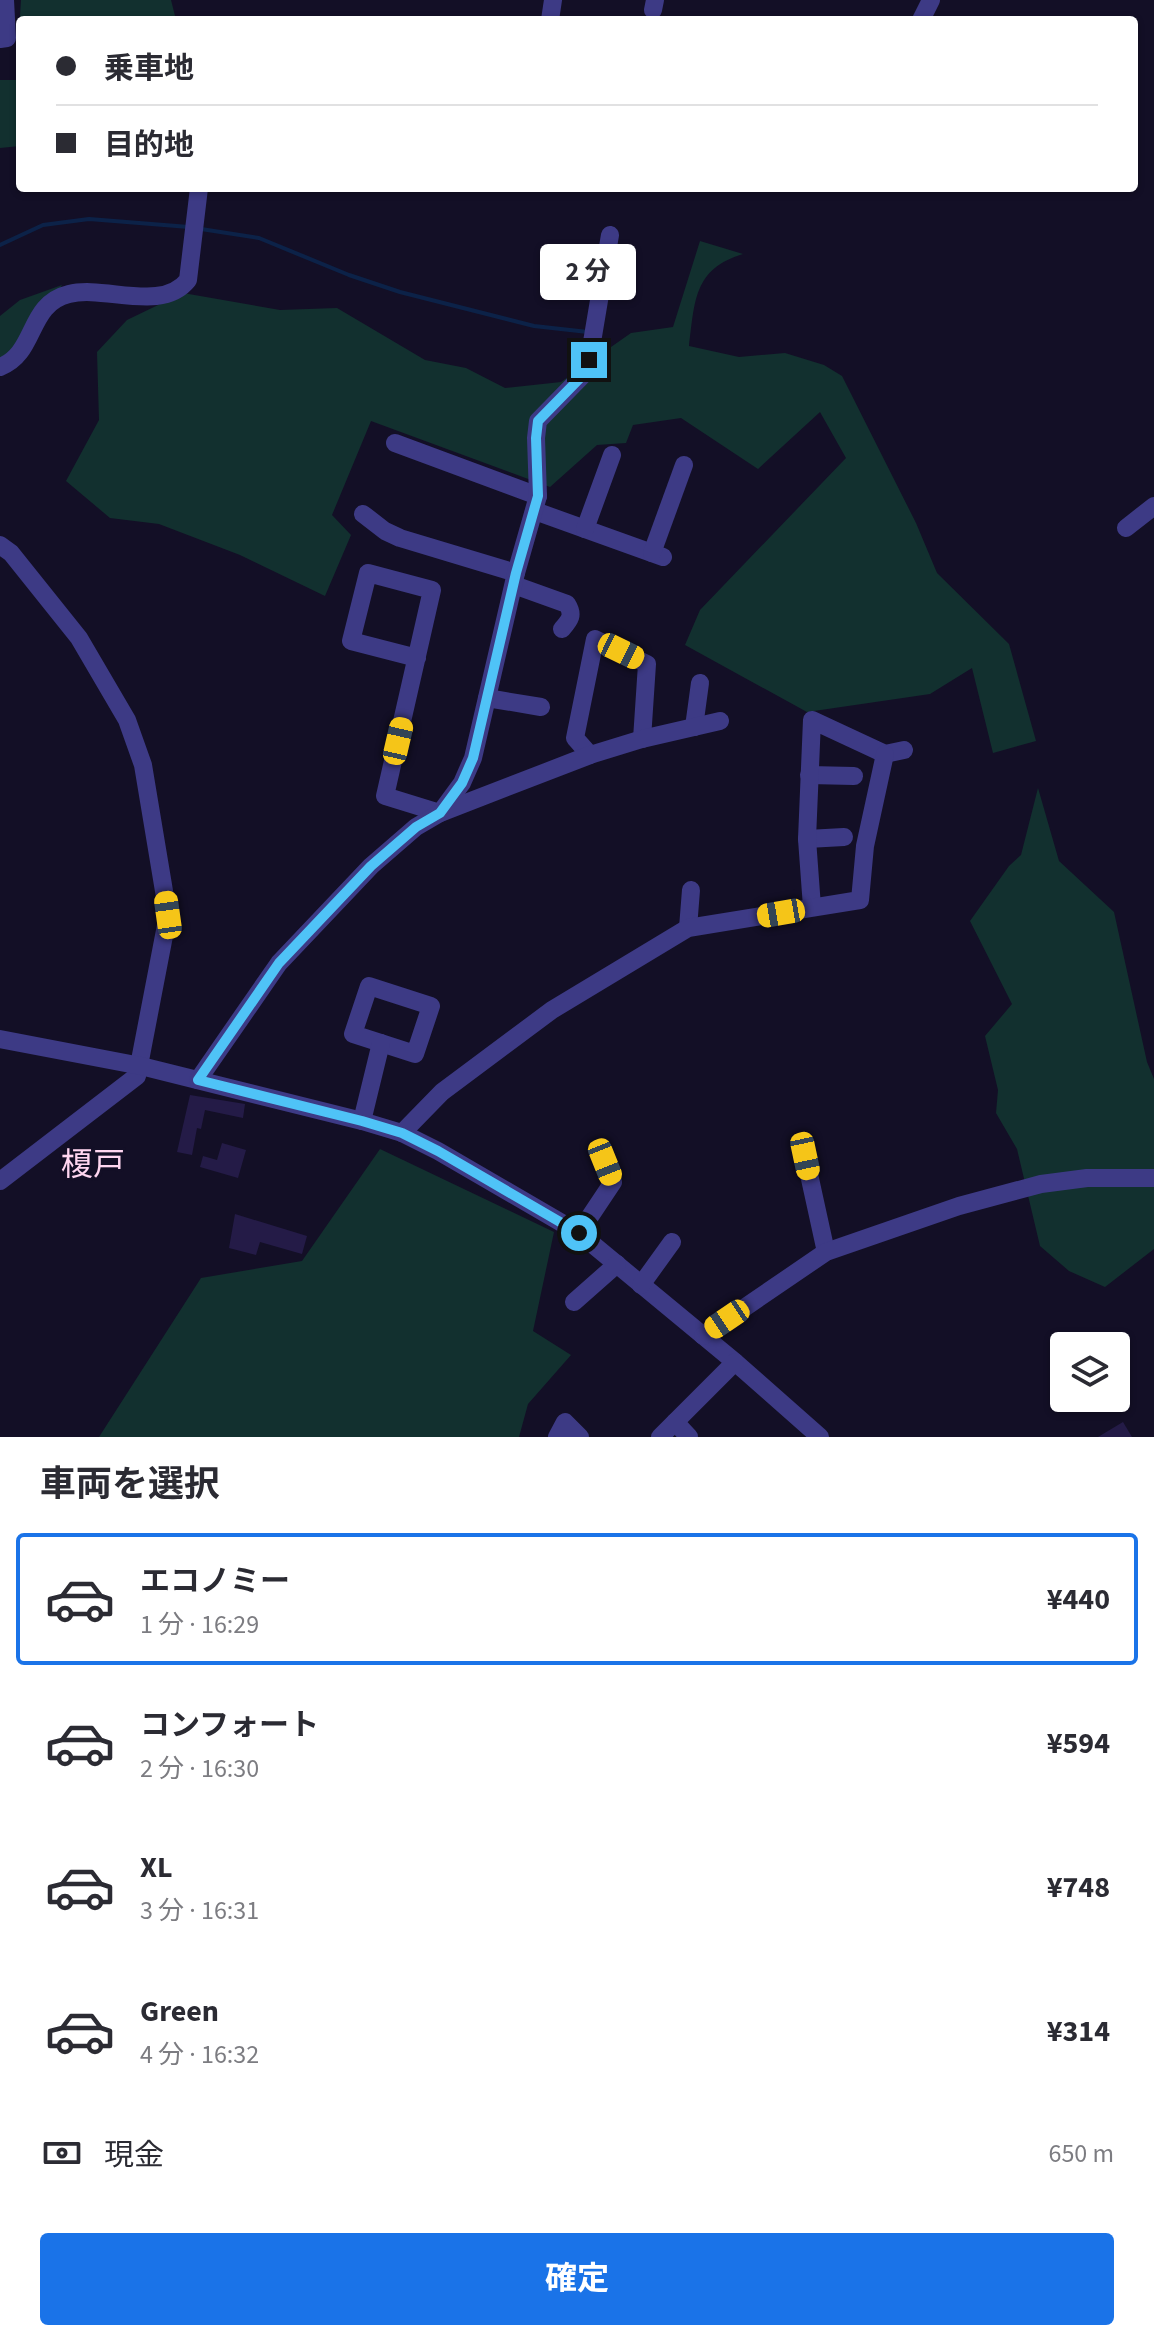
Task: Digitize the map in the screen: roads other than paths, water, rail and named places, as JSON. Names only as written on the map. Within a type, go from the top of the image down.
[{"type":"street","points":[[0,39],[7,38],[5,0]]},
{"type":"street","points":[[0,367],[20,356],[40,313],[64,295],[79,292],[161,297],[181,289],[188,280],[199,192]]},
{"type":"street","points":[[440,813],[462,783],[473,758],[515,579],[537,504],[538,421],[583,375],[589,360],[610,235]]},
{"type":"street","points":[[395,443],[537,504],[585,529],[657,555],[684,465]]},
{"type":"street","points":[[585,529],[612,455]]},
{"type":"street","points":[[1126,528],[1154,506]]},
{"type":"street","points":[[363,514],[400,538],[515,579],[567,604],[571,618],[562,629]]},
{"type":"street","points":[[0,545],[11,553],[79,638],[127,720],[143,765],[168,915],[137,1076],[0,1181]]},
{"type":"street","points":[[417,658],[351,641],[368,573],[432,590],[417,658],[385,796],[440,813]]},
{"type":"street","points":[[590,755],[575,738],[595,639],[647,664],[642,739]]},
{"type":"street","points":[[694,727],[700,683]]},
{"type":"street","points":[[487,698],[541,707]]},
{"type":"street","points":[[812,907],[807,839],[812,720],[885,754],[904,750]]},
{"type":"street","points":[[198,1080],[279,963],[371,866],[416,827],[440,813],[590,755],[720,721]]},
{"type":"street","points":[[402,1133],[442,1092],[552,1010],[688,928],[860,900],[865,846],[885,754]]},
{"type":"street","points":[[809,775],[854,776]]},
{"type":"street","points":[[807,839],[844,837]]},
{"type":"street","points":[[688,928],[691,890]]},
{"type":"street","points":[[369,986],[431,1006],[415,1054],[381,1043],[353,1034],[369,986]]},
{"type":"street","points":[[0,1039],[141,1066],[402,1133],[579,1233],[820,1437]]},
{"type":"street","points":[[362,1121],[381,1043]]},
{"type":"street","points":[[805,1156],[826,1252]]},
{"type":"street","points":[[579,1233],[613,1182],[605,1162]]},
{"type":"street","points":[[703,1336],[826,1252],[959,1206],[1041,1184],[1087,1178],[1154,1178]]},
{"type":"street","points":[[641,1285],[672,1242]]},
{"type":"street","points":[[574,1302],[617,1264]]},
{"type":"street","points":[[660,1437],[735,1362]]},
{"type":"street","points":[[557,1437],[565,1422],[580,1437]]},
{"type":"street","points":[[675,1422],[689,1437]]},
{"type":"waterway","points":[[0,245],[43,225],[89,219],[189,227]]},
{"type":"waterway","points":[[201,229],[259,238],[400,292],[534,326],[588,332]]},
{"type":"district","name":"榎戸","points":[[93,1164]]}]
